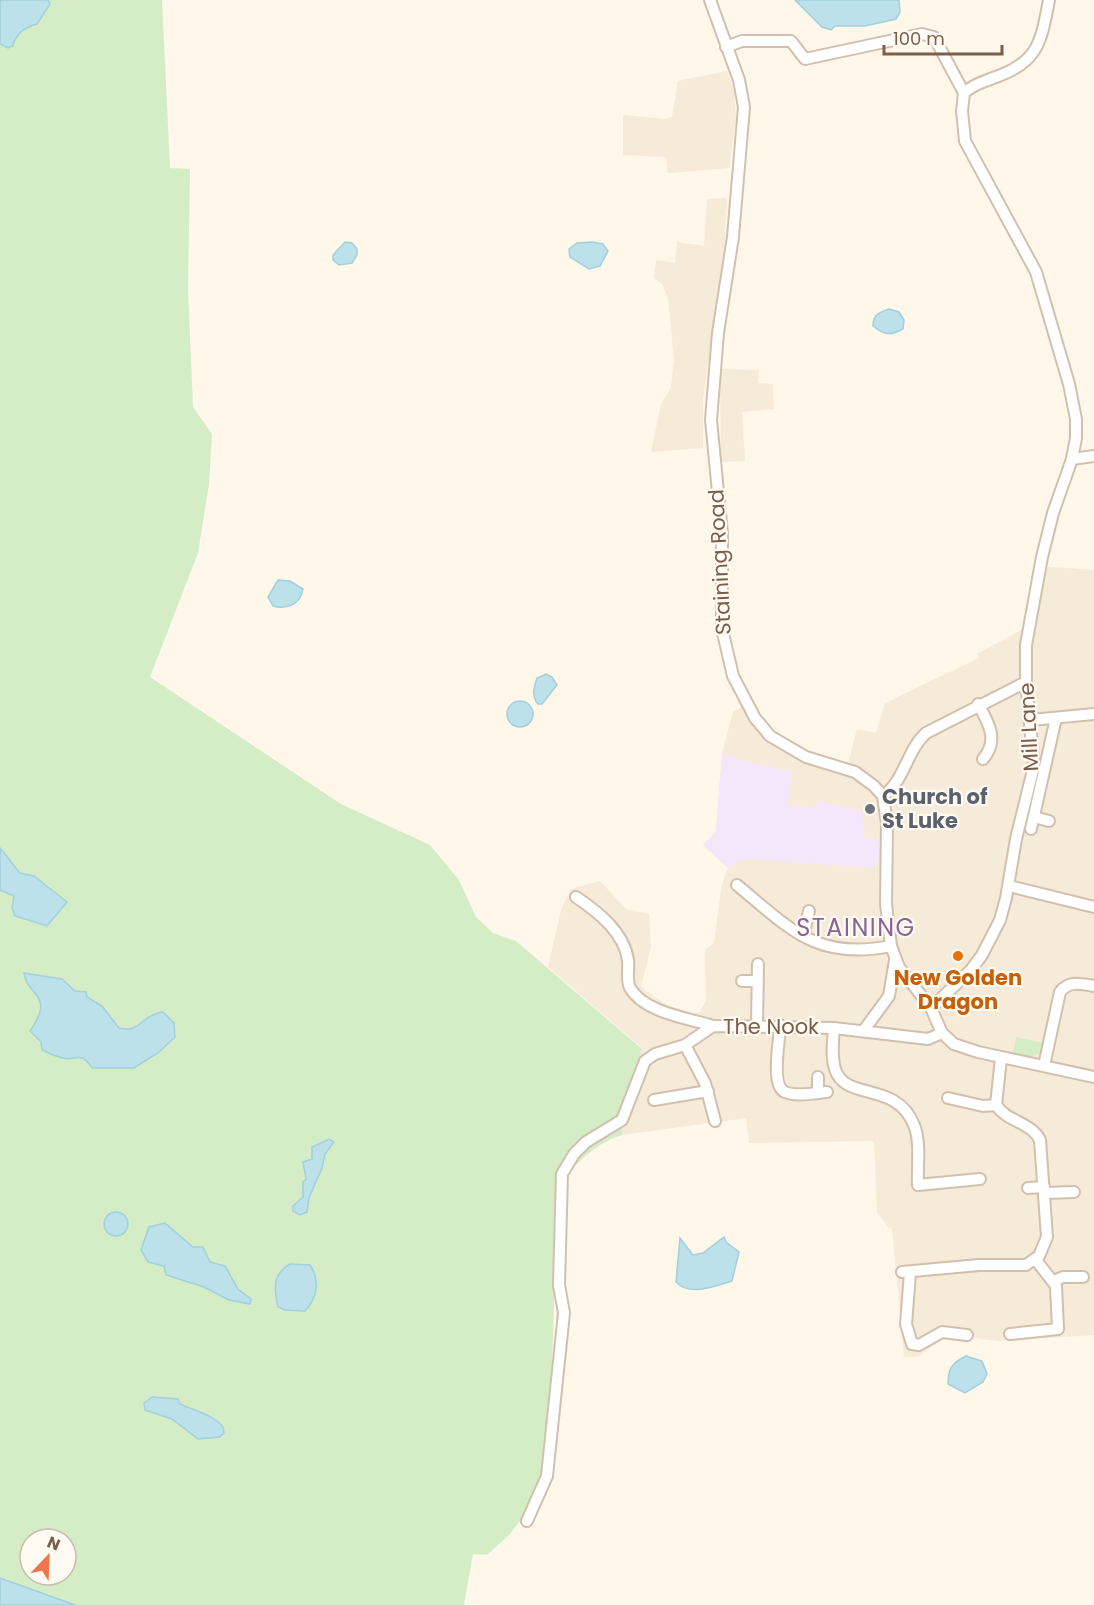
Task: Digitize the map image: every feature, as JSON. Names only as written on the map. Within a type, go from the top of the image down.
[{"type":"street","name":"Staining Road","points":[[710,0],[739,80],[744,106],[733,237],[718,333],[711,420],[722,533],[722,629],[726,654],[747,704],[770,736],[806,757],[855,772],[883,796]]},
{"type":"street","points":[[726,46],[742,41],[791,42],[805,59],[922,34],[933,37],[964,93],[976,84],[1011,71],[1030,59],[1040,43],[1049,0]]},
{"type":"street","name":"Mill Lane","points":[[931,1008],[982,955],[1000,920],[1009,886],[1016,839],[1032,780],[1034,753],[1026,682],[1026,645],[1040,566],[1053,513],[1072,459],[1076,438],[1074,409],[1052,320],[1036,272],[1023,244],[969,152],[963,129],[964,93]]},
{"type":"street","points":[[1072,459],[1094,456]]},
{"type":"street","points":[[1026,682],[932,728],[921,737],[892,788],[883,796],[887,824],[886,904],[891,946],[895,960],[931,1008],[942,1033],[963,1047],[1001,1058],[1094,1077]]},
{"type":"street","points":[[978,704],[992,734],[990,750],[983,759]]},
{"type":"street","points":[[1031,720],[1094,714]]},
{"type":"street","points":[[1031,829],[1056,718]]},
{"type":"street","points":[[1034,817],[1049,821]]},
{"type":"street","points":[[737,885],[802,936],[839,950],[891,946]]},
{"type":"street","points":[[1009,886],[1094,907]]},
{"type":"street","points":[[576,897],[597,912],[616,933],[627,955],[629,987],[641,998],[662,1010],[713,1026]]},
{"type":"street","points":[[802,936],[809,911]]},
{"type":"street","points":[[864,1030],[890,996],[895,960]]},
{"type":"street","points":[[756,1025],[758,964]]},
{"type":"street","points":[[742,981],[757,981]]},
{"type":"street","points":[[1044,1066],[1060,992],[1068,984],[1094,986]]},
{"type":"street","points":[[780,1025],[776,1079],[779,1088],[786,1093],[823,1093],[818,1077]]},
{"type":"street","name":"The Nook","points":[[527,1521],[547,1476],[564,1313],[559,1285],[562,1174],[574,1154],[586,1142],[622,1120],[645,1061],[655,1054],[685,1045],[713,1026],[780,1025],[834,1028],[928,1039],[942,1033]]},
{"type":"street","points":[[834,1028],[833,1061],[839,1078],[853,1089],[888,1096],[901,1105],[914,1124],[917,1143],[912,1185],[980,1179]]},
{"type":"street","points":[[685,1045],[708,1091],[715,1120]]},
{"type":"street","points":[[968,1335],[942,1332],[919,1345],[912,1344],[906,1324],[906,1273],[979,1265],[1021,1266],[1036,1260],[1046,1245],[1042,1147],[1037,1134],[1027,1126],[1003,1114],[996,1105],[1001,1058]]},
{"type":"street","points":[[654,1100],[708,1091]]},
{"type":"street","points":[[948,1098],[961,1096],[983,1106],[996,1105]]},
{"type":"street","points":[[1028,1188],[1074,1192]]},
{"type":"street","points":[[1010,1334],[1058,1329],[1054,1281],[1036,1260]]},
{"type":"street","points":[[1054,1281],[1063,1277],[1083,1277]]},
{"type":"shaded area","points":[[727,71],[734,91],[736,118],[729,168],[668,173],[666,157],[623,155],[623,115],[664,119],[672,117],[678,81]]},
{"type":"shaded area","points":[[727,198],[724,254],[703,399],[703,448],[651,452],[661,404],[671,388],[674,360],[668,298],[662,284],[654,278],[656,260],[675,263],[677,242],[704,246],[707,199]]},
{"type":"shaded area","points":[[720,369],[759,370],[758,383],[773,384],[774,409],[742,412],[745,461],[721,462]]},
{"type":"shaded area","points":[[1040,566],[1094,570],[1094,1335],[998,1341],[952,1335],[939,1341],[918,1357],[904,1357],[892,1228],[889,1228],[877,1213],[874,1141],[749,1143],[746,1118],[622,1135],[623,1106],[642,1048],[548,967],[561,910],[571,889],[600,881],[626,909],[649,914],[651,946],[641,987],[667,1005],[692,1013],[700,1012],[706,1001],[705,950],[714,943],[722,883],[728,868],[703,845],[716,832],[722,753],[733,712],[746,704],[780,744],[847,768],[857,729],[876,733],[885,703],[979,658],[977,654],[1025,628]]},
{"type":"shaded area","points":[[722,753],[751,763],[792,771],[788,805],[816,808],[817,801],[862,811],[864,838],[879,839],[878,868],[742,859],[728,868],[703,845],[716,832]]},
{"type":"green space","points":[[0,0],[162,0],[170,168],[190,169],[188,290],[193,407],[212,434],[209,484],[198,553],[150,677],[341,804],[430,845],[459,880],[476,917],[493,933],[516,941],[642,1049],[623,1106],[622,1135],[594,1149],[558,1184],[551,1394],[542,1476],[531,1506],[510,1534],[487,1555],[473,1554],[464,1605],[0,1605]]},
{"type":"green space","points":[[1016,1037],[1044,1043],[1042,1053],[1030,1057],[1013,1053]]},
{"type":"water","points":[[0,0],[48,0],[50,4],[37,24],[22,31],[13,46],[8,48],[0,44]]},
{"type":"water","points":[[795,0],[899,0],[900,12],[896,19],[865,26],[835,26],[831,30],[822,27]]},
{"type":"water","points":[[345,242],[352,243],[357,249],[357,255],[352,263],[339,265],[333,260],[333,255]]},
{"type":"water","points":[[577,243],[603,244],[608,251],[600,266],[589,269],[570,257],[569,249]]},
{"type":"water","points":[[889,309],[899,312],[904,320],[903,329],[887,334],[873,326],[873,322],[877,315]]},
{"type":"water","points":[[278,580],[290,581],[303,589],[299,599],[292,605],[273,606],[268,597]]},
{"type":"water","points":[[546,674],[552,677],[557,685],[542,704],[538,704],[534,695],[535,685],[537,678]]},
{"type":"water","points":[[520,701],[529,705],[533,714],[529,723],[520,727],[511,723],[507,714],[511,705]]},
{"type":"water","points":[[0,848],[20,873],[34,876],[67,902],[47,926],[15,916],[12,908],[14,896],[0,890]]},
{"type":"water","points":[[24,973],[62,979],[75,991],[86,992],[87,997],[102,1006],[119,1028],[132,1028],[150,1016],[163,1012],[174,1023],[175,1037],[158,1053],[134,1068],[92,1068],[84,1059],[67,1059],[49,1053],[42,1050],[41,1042],[30,1031],[37,1019],[40,1003],[26,981]]},
{"type":"water","points":[[329,1139],[334,1142],[325,1154],[322,1168],[309,1198],[307,1212],[300,1215],[293,1211],[293,1206],[303,1197],[303,1182],[306,1179],[303,1162],[312,1159],[312,1147]]},
{"type":"water","points":[[116,1212],[124,1216],[128,1224],[124,1232],[116,1236],[108,1232],[104,1224],[108,1216]]},
{"type":"water","points":[[165,1223],[193,1247],[203,1247],[210,1262],[225,1266],[238,1289],[251,1299],[250,1304],[229,1300],[204,1287],[166,1275],[164,1266],[148,1262],[141,1250],[149,1227]]},
{"type":"water","points":[[724,1237],[726,1242],[739,1252],[732,1281],[695,1290],[676,1282],[680,1238],[693,1255],[703,1253]]},
{"type":"water","points":[[290,1264],[310,1265],[315,1277],[315,1294],[305,1311],[285,1310],[278,1307],[275,1289],[277,1278]]},
{"type":"water","points":[[966,1356],[982,1361],[987,1374],[983,1382],[965,1393],[948,1384],[952,1367]]},
{"type":"water","points":[[152,1397],[178,1399],[180,1404],[214,1419],[223,1427],[224,1433],[220,1437],[198,1439],[172,1419],[145,1410],[144,1403]]},
{"type":"water","points":[[0,1578],[18,1584],[18,1587],[25,1587],[75,1605],[0,1605]]},
{"type":"place","name":"Church of St Luke","points":[[870,809]]},
{"type":"place","name":"New Golden Dragon","points":[[958,956]]},
{"type":"district","name":"STAINING","points":[[856,928]]}]
